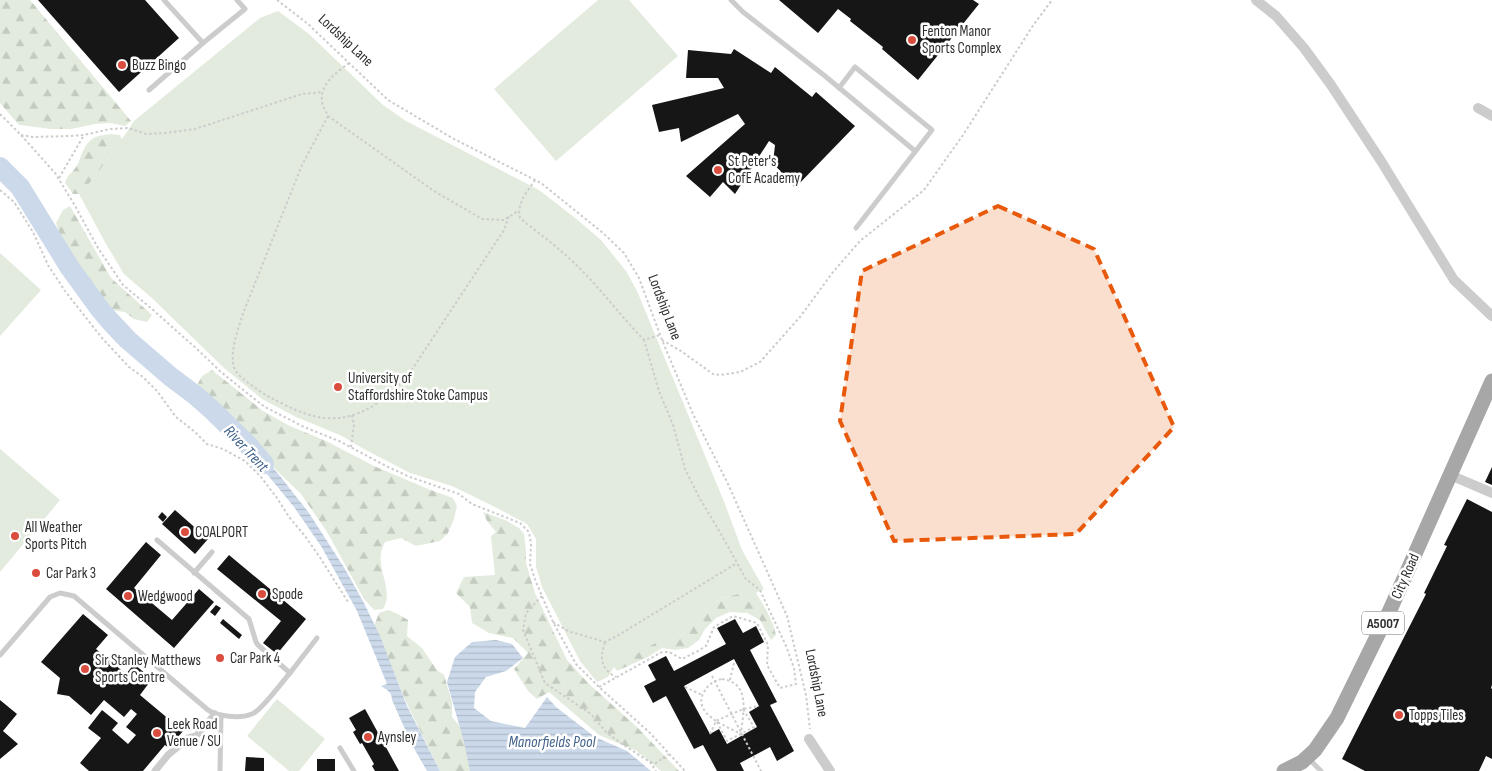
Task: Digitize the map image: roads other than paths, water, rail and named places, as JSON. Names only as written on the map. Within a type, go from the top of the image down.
[{"type":"main road","name":"City Road","points":[[1284,771],[1302,764],[1315,750],[1337,718],[1390,610],[1492,381]]},
{"type":"street","points":[[1256,0],[1276,16],[1304,48],[1381,161],[1454,280],[1492,316]]},
{"type":"street","points":[[1478,108],[1491,113]]},
{"type":"street","points":[[1450,475],[1492,493]]},
{"type":"street","points":[[155,771],[168,755],[188,738],[196,736],[218,715]]},
{"type":"street","name":"Lordship Lane","points":[[809,739],[828,770]]},
{"type":"lane","points":[[164,0],[203,43]]},
{"type":"lane","points":[[149,90],[245,8],[238,0]]},
{"type":"lane","points":[[731,0],[743,12],[915,151]]},
{"type":"lane","points":[[839,88],[855,67],[932,130],[856,228]]},
{"type":"lane","points":[[157,540],[249,619],[258,645],[290,673]]},
{"type":"lane","points":[[194,573],[212,552]]},
{"type":"lane","points":[[0,655],[50,597],[60,593],[74,596],[218,715],[231,717],[255,713],[317,638]]},
{"type":"lane","points":[[218,715],[220,771]]},
{"type":"lane","points":[[340,748],[354,771]]},
{"type":"lane","points":[[1302,764],[1321,771]]},
{"type":"water","points":[[250,441],[309,513],[345,569],[380,636],[407,706],[440,771],[427,771],[412,745],[391,695],[381,686],[387,684],[357,611],[321,546],[294,507],[244,446]]},
{"type":"water","name":"Manorfields Pool","points":[[496,640],[512,644],[523,658],[506,671],[486,677],[475,692],[474,708],[491,721],[525,728],[547,697],[556,707],[595,737],[627,751],[651,771],[470,771],[447,682],[455,657],[472,642]]},
{"type":"waterway","name":"River Trent","points":[[0,167],[20,187],[70,268],[110,321],[128,340],[211,409],[248,445],[264,464]]},
{"type":"place","name":"Fenton Manor Sports Complex","points":[[912,40]]},
{"type":"place","name":"Buzz Bingo","points":[[122,65]]},
{"type":"place","name":"St Peter's CofE Academy","points":[[718,170]]},
{"type":"place","name":"University of Staffordshire Stoke Campus","points":[[338,387]]},
{"type":"place","name":"COALPORT","points":[[185,532]]},
{"type":"place","name":"All Weather Sports Pitch","points":[[15,536]]},
{"type":"place","name":"Car Park 3","points":[[36,573]]},
{"type":"place","name":"Spode","points":[[262,594]]},
{"type":"place","name":"Wedgwood","points":[[128,596]]},
{"type":"place","name":"Car Park 4","points":[[220,658]]},
{"type":"place","name":"Sir Stanley Matthews Sports Centre","points":[[85,669]]},
{"type":"place","name":"Topps Tiles","points":[[1399,715]]},
{"type":"place","name":"Leek Road Venue / SU","points":[[157,733]]},
{"type":"place","name":"Aynsley","points":[[368,737]]}]
